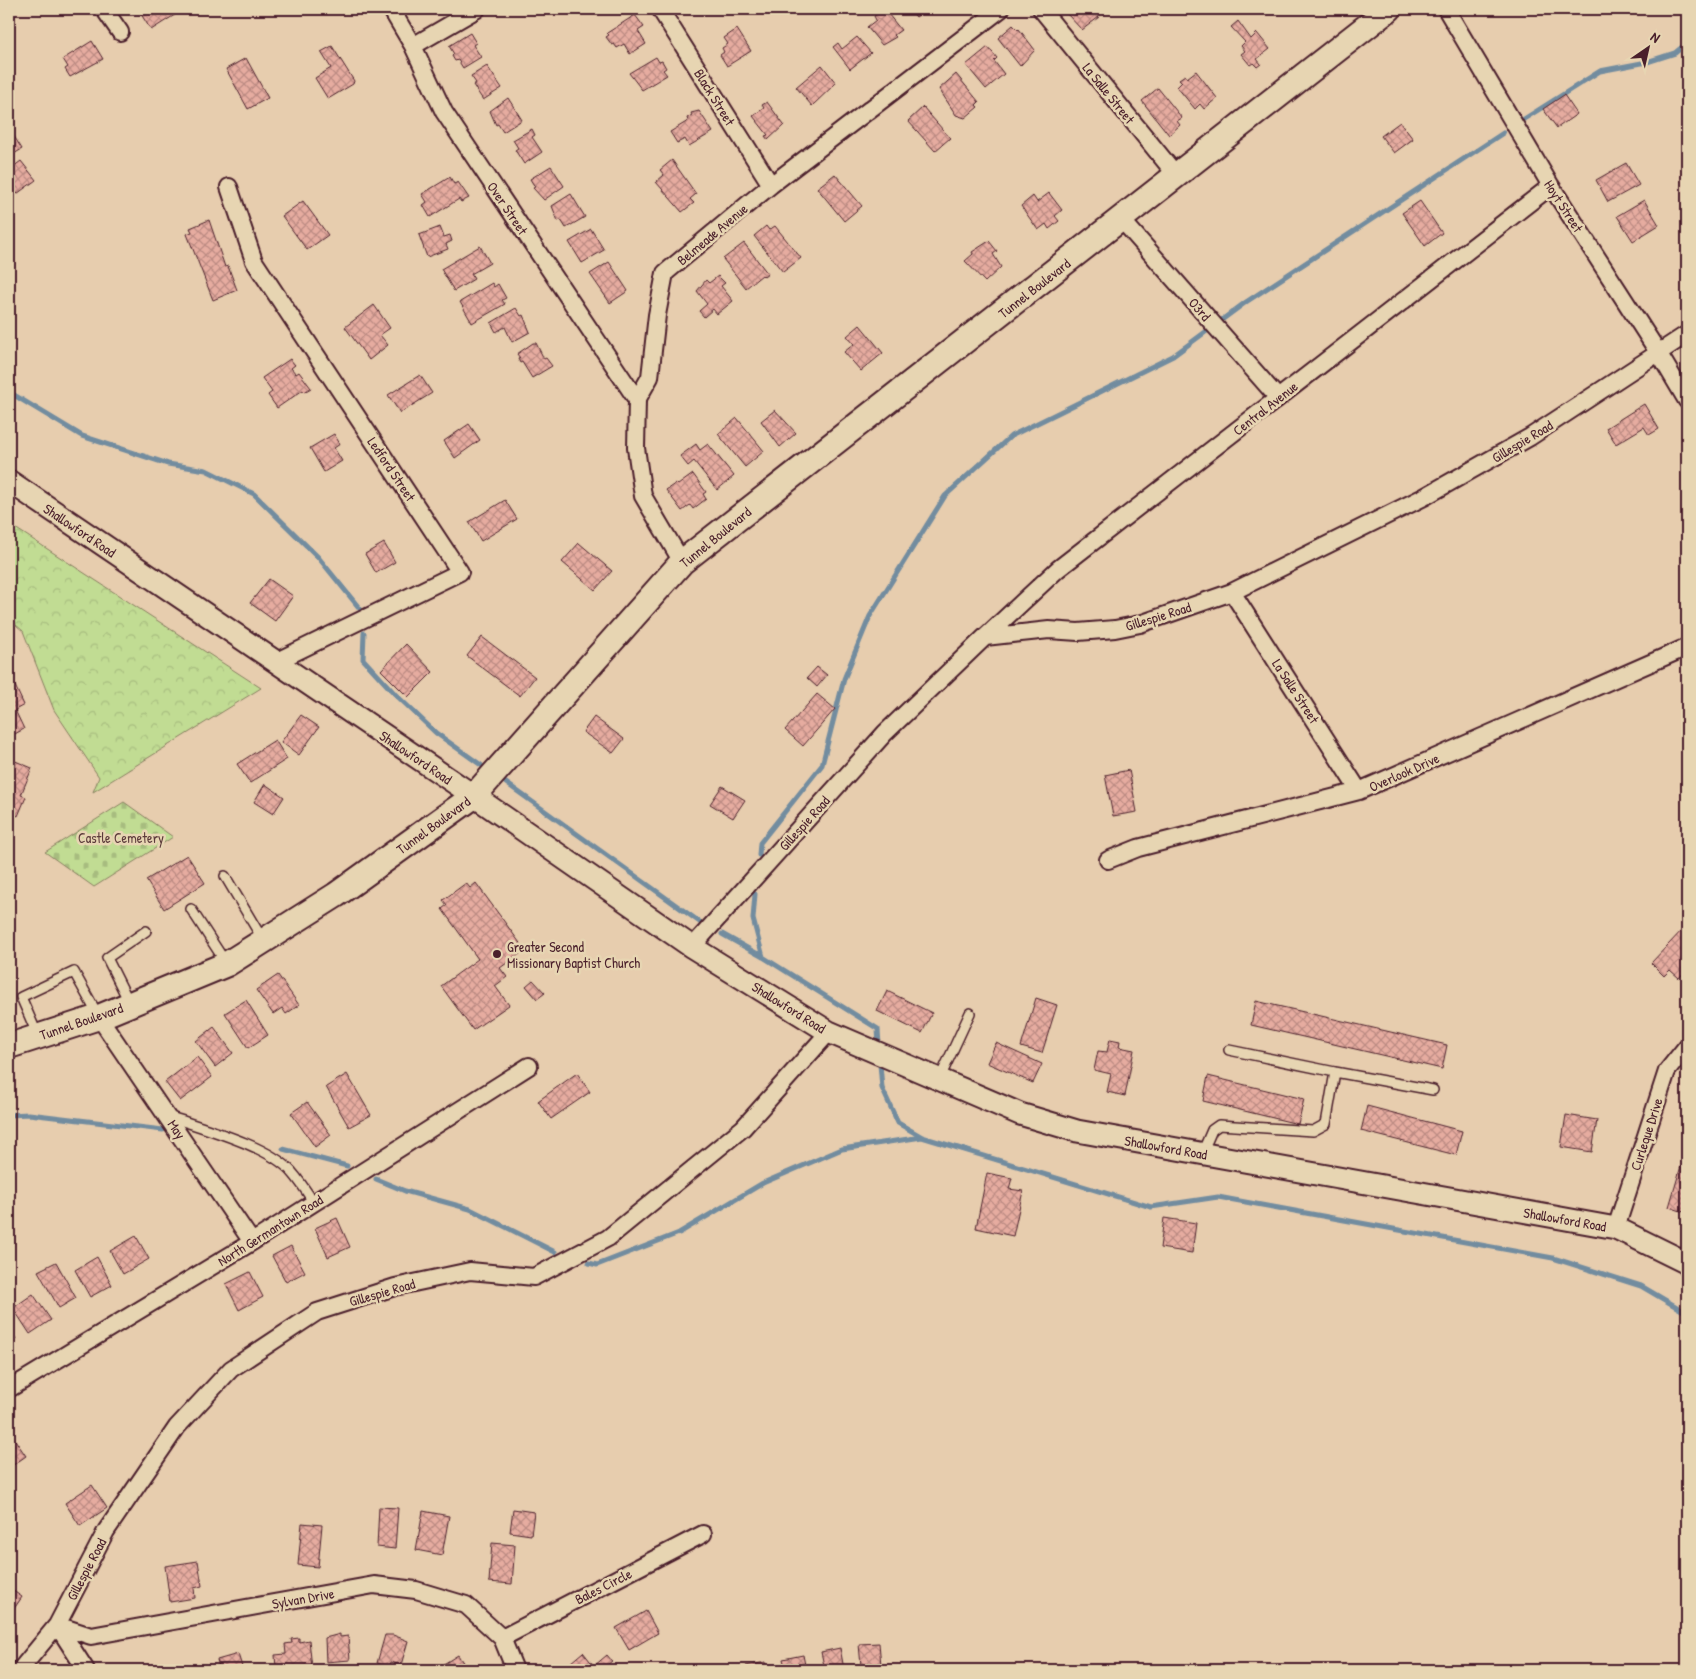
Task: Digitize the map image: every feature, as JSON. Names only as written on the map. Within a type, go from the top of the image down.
[{"type":"main road","name":"Tunnel Boulevard","points":[[9,1046],[99,1017],[227,964],[336,895],[474,796],[682,562],[1122,220],[1298,78],[1389,9]]},
{"type":"street","points":[[104,9],[120,32]]},
{"type":"street","name":"Over Street","points":[[391,9],[413,46],[444,112],[637,400]]},
{"type":"street","points":[[413,46],[477,9]]},
{"type":"street","name":"Black Street","points":[[660,9],[771,185]]},
{"type":"street","name":"Belmeade Avenue","points":[[682,562],[643,496],[636,448],[637,400],[650,377],[657,315],[665,274],[771,185],[1000,9]]},
{"type":"street","name":"La Salle Street","points":[[1041,9],[1177,176]]},
{"type":"street","name":"Hoyt Street","points":[[1446,9],[1551,186],[1658,352],[1687,401]]},
{"type":"street","name":"Central Avenue","points":[[986,637],[1058,569],[1551,186]]},
{"type":"street","name":"Ledford Street","points":[[229,187],[254,261],[460,572],[275,662]]},
{"type":"street","name":"O3rd","points":[[1122,220],[1278,398]]},
{"type":"street","name":"Gillespie Road","points":[[692,947],[885,733],[986,637],[1049,630],[1078,632],[1115,629],[1140,624],[1232,592],[1424,497],[1506,451],[1687,334]]},
{"type":"street","name":"Shallowford Road","points":[[9,481],[474,796],[692,947],[829,1032],[939,1081],[1020,1114],[1077,1131],[1616,1228],[1687,1264]]},
{"type":"street","name":"La Salle Street","points":[[1232,592],[1360,791]]},
{"type":"street","name":"Overlook Drive","points":[[1108,860],[1138,848],[1360,791],[1687,647]]},
{"type":"street","name":"May","points":[[99,1017],[252,1242]]},
{"type":"street","name":"Gillespie Road","points":[[20,1670],[57,1625],[106,1531],[171,1435],[231,1368],[317,1312],[395,1286],[470,1270],[534,1278],[608,1238],[743,1128],[829,1032]]},
{"type":"street","name":"Curleque Drive","points":[[1616,1228],[1667,1071],[1687,1046]]},
{"type":"street","name":"North Germantown Road","points":[[9,1388],[252,1242],[529,1066]]},
{"type":"street","name":"Bales Circle","points":[[502,1638],[703,1534]]},
{"type":"street","name":"Sylvan Drive","points":[[57,1625],[91,1636],[374,1585],[416,1590],[466,1605],[502,1638],[515,1670]]},
{"type":"street","points":[[57,1625],[86,1670]]},
{"type":"lane","points":[[225,876],[263,941]]},
{"type":"lane","points":[[191,909],[227,964]]},
{"type":"lane","points":[[130,1004],[107,958],[146,931]]},
{"type":"lane","points":[[39,1036],[21,997],[74,972],[99,1017]]},
{"type":"lane","points":[[939,1081],[970,1012]]},
{"type":"lane","points":[[1229,1050],[1433,1090]]},
{"type":"lane","points":[[1202,1154],[1212,1130],[1219,1125],[1313,1131],[1326,1124],[1335,1072]]},
{"type":"lane","points":[[168,1116],[253,1148],[275,1159],[290,1170],[314,1203]]},
{"type":"green space","points":[[9,524],[261,688],[93,792],[99,777],[54,710],[23,631],[9,619]]},
{"type":"green space","name":"Castle Cemetery","points":[[124,802],[173,837],[94,887],[45,852]]},
{"type":"building","points":[[142,9],[180,9],[181,11],[151,30],[139,11]]},
{"type":"building","points":[[884,9],[901,30],[894,35],[896,37],[882,45],[867,27],[876,20],[874,16]]},
{"type":"building","points":[[909,9],[927,9],[916,17]]},
{"type":"building","points":[[1066,9],[1092,9],[1099,17],[1082,30],[1067,14],[1069,13]]},
{"type":"building","points":[[635,15],[644,27],[638,31],[646,44],[630,54],[624,44],[617,48],[606,37],[609,35],[607,33]]},
{"type":"building","points":[[1238,21],[1251,39],[1257,33],[1270,49],[1257,59],[1261,64],[1257,67],[1253,63],[1250,65],[1241,54],[1245,51],[1241,46],[1245,42],[1231,27]]},
{"type":"building","points":[[1013,25],[1019,29],[1035,50],[1020,66],[998,38]]},
{"type":"building","points":[[737,29],[751,51],[727,66],[720,55],[724,52],[722,48],[728,44],[724,38]]},
{"type":"building","points":[[470,33],[476,43],[473,45],[481,57],[463,68],[458,60],[455,61],[452,56],[454,54],[449,46]]},
{"type":"building","points":[[857,37],[871,53],[850,69],[833,47],[838,43],[842,49]]},
{"type":"building","points":[[92,41],[103,59],[70,77],[65,69],[68,67],[63,59]]},
{"type":"building","points":[[332,46],[354,81],[353,84],[328,99],[315,78],[331,68],[321,52]]},
{"type":"building","points":[[988,47],[997,58],[994,61],[1004,74],[986,89],[966,65]]},
{"type":"building","points":[[656,57],[659,62],[662,61],[666,68],[663,70],[667,75],[642,90],[629,73]]},
{"type":"building","points":[[246,58],[268,98],[248,109],[226,69]]},
{"type":"building","points":[[822,65],[836,83],[812,106],[796,87]]},
{"type":"building","points":[[487,66],[502,88],[483,100],[473,85],[476,83],[471,76]]},
{"type":"building","points":[[1196,71],[1217,98],[1204,109],[1200,104],[1195,109],[1177,87],[1182,82],[1179,79],[1185,75],[1187,78]]},
{"type":"building","points":[[956,74],[979,102],[976,105],[978,107],[965,118],[956,115],[939,89]]},
{"type":"building","points":[[1158,88],[1182,118],[1177,121],[1180,125],[1169,135],[1142,101]]},
{"type":"building","points":[[1564,95],[1577,114],[1557,128],[1543,109]]},
{"type":"building","points":[[508,98],[522,120],[503,132],[498,124],[496,125],[490,111]]},
{"type":"building","points":[[767,102],[784,125],[768,140],[765,136],[768,135],[753,116],[764,108],[762,105]]},
{"type":"building","points":[[923,107],[950,138],[935,151],[908,121]]},
{"type":"building","points":[[699,111],[713,132],[689,146],[685,139],[677,143],[670,132],[688,121],[687,118],[692,115],[691,113]]},
{"type":"building","points":[[1400,122],[1413,139],[1394,153],[1381,136]]},
{"type":"building","points":[[532,129],[535,135],[532,137],[542,152],[524,164],[515,150],[518,148],[513,140]]},
{"type":"building","points":[[9,131],[22,149],[9,157]]},
{"type":"building","points":[[672,160],[696,194],[690,199],[694,203],[682,212],[656,182],[664,175],[660,170]]},
{"type":"building","points":[[21,161],[36,180],[10,199],[9,170]]},
{"type":"building","points":[[1626,163],[1639,185],[1608,202],[1596,180]]},
{"type":"building","points":[[551,166],[564,186],[544,200],[533,188],[535,187],[530,179]]},
{"type":"building","points":[[835,174],[862,206],[844,221],[817,188]]},
{"type":"building","points":[[450,177],[454,184],[458,182],[469,198],[461,202],[459,199],[430,217],[423,205],[427,202],[422,194]]},
{"type":"building","points":[[1049,193],[1062,210],[1055,216],[1059,221],[1049,229],[1046,224],[1038,230],[1021,206],[1033,196],[1037,202]]},
{"type":"building","points":[[571,194],[585,217],[566,228],[561,220],[558,221],[552,206]]},
{"type":"building","points":[[1644,200],[1659,225],[1633,241],[1617,216]]},
{"type":"building","points":[[303,201],[328,235],[307,250],[282,216]]},
{"type":"building","points":[[1420,201],[1442,233],[1425,246],[1402,213]]},
{"type":"building","points":[[209,220],[225,267],[228,266],[237,290],[213,300],[187,234],[192,232],[190,228]]},
{"type":"building","points":[[766,226],[769,230],[775,226],[801,258],[783,272],[754,236]]},
{"type":"building","points":[[440,227],[444,237],[450,235],[452,241],[446,244],[448,249],[427,257],[419,235]]},
{"type":"building","points":[[591,229],[604,250],[582,263],[569,242]]},
{"type":"building","points":[[989,241],[997,251],[993,254],[1001,267],[985,282],[965,261],[973,254],[972,252]]},
{"type":"building","points":[[744,243],[768,274],[764,277],[762,275],[746,288],[723,259]]},
{"type":"building","points":[[480,246],[490,263],[471,274],[474,279],[454,291],[441,269]]},
{"type":"building","points":[[609,262],[628,291],[610,303],[590,274]]},
{"type":"building","points":[[718,276],[725,283],[721,286],[733,301],[717,314],[713,309],[704,317],[699,311],[707,304],[697,291],[706,280],[709,283]]},
{"type":"building","points":[[492,283],[494,287],[498,284],[506,298],[502,300],[505,304],[472,323],[460,302]]},
{"type":"building","points":[[374,305],[390,328],[380,335],[388,345],[369,360],[345,327]]},
{"type":"building","points":[[516,308],[521,316],[523,315],[530,332],[512,342],[505,327],[496,332],[491,323]]},
{"type":"building","points":[[860,325],[883,353],[861,371],[844,352],[854,344],[847,336]]},
{"type":"building","points":[[533,343],[536,343],[544,359],[546,358],[552,366],[532,378],[522,362],[520,363],[518,359],[520,358],[517,354]]},
{"type":"building","points":[[290,359],[295,365],[291,368],[296,374],[299,372],[311,388],[304,392],[303,390],[277,408],[268,395],[272,392],[262,378]]},
{"type":"building","points":[[420,375],[432,393],[400,413],[388,395]]},
{"type":"building","points":[[1644,404],[1659,429],[1649,435],[1644,427],[1616,444],[1606,428]]},
{"type":"building","points":[[775,410],[796,433],[780,447],[761,421]]},
{"type":"building","points":[[737,418],[764,451],[745,467],[718,434]]},
{"type":"building","points":[[469,424],[480,440],[455,458],[444,441]]},
{"type":"building","points":[[334,434],[340,444],[334,448],[342,461],[324,472],[310,448]]},
{"type":"building","points":[[696,444],[700,450],[708,444],[734,476],[717,490],[694,461],[688,466],[680,456]]},
{"type":"building","points":[[693,474],[706,492],[703,494],[706,499],[693,509],[690,505],[682,511],[666,490],[676,483],[678,485]]},
{"type":"building","points":[[505,500],[517,519],[481,541],[469,522]]},
{"type":"building","points":[[384,543],[395,562],[376,573],[365,554]]},
{"type":"building","points":[[579,543],[612,571],[595,590],[562,562]]},
{"type":"building","points":[[269,579],[293,596],[275,621],[250,603]]},
{"type":"building","points":[[482,637],[535,677],[520,696],[467,656]]},
{"type":"building","points":[[406,644],[433,672],[408,697],[381,670]]},
{"type":"building","points":[[817,667],[827,675],[817,687],[807,678]]},
{"type":"building","points":[[9,673],[24,705],[15,710],[24,729],[9,737]]},
{"type":"building","points":[[817,694],[835,709],[803,746],[785,730]]},
{"type":"building","points":[[301,715],[319,727],[299,755],[281,742]]},
{"type":"building","points":[[594,717],[624,739],[613,753],[583,732]]},
{"type":"building","points":[[275,740],[287,759],[250,783],[237,764]]},
{"type":"building","points":[[13,760],[32,768],[21,795],[26,797],[18,816],[14,814],[9,827],[9,770]]},
{"type":"building","points":[[1129,770],[1137,812],[1113,816],[1105,775]]},
{"type":"building","points":[[265,784],[284,797],[273,814],[254,802]]},
{"type":"building","points":[[722,786],[745,800],[733,818],[710,804]]},
{"type":"building","points":[[187,855],[205,883],[164,909],[146,880]]},
{"type":"building","name":"Greater Second Missionary Baptist Church","points":[[466,883],[470,888],[476,883],[525,950],[500,968],[507,977],[495,986],[509,1005],[473,1030],[441,986],[478,959],[442,909],[447,905],[443,900]]},
{"type":"building","points":[[1684,928],[1687,931],[1687,969],[1679,978],[1670,970],[1664,976],[1651,963]]},
{"type":"building","points":[[278,975],[299,1005],[286,1014],[282,1008],[273,1014],[256,990]]},
{"type":"building","points":[[533,980],[545,993],[537,999],[526,986]]},
{"type":"building","points":[[887,991],[932,1013],[922,1033],[877,1011]]},
{"type":"building","points":[[1036,998],[1057,1005],[1042,1053],[1021,1047]]},
{"type":"building","points":[[246,1000],[268,1035],[248,1048],[225,1013]]},
{"type":"building","points":[[1256,1001],[1447,1045],[1442,1069],[1251,1025]]},
{"type":"building","points":[[214,1027],[233,1053],[215,1067],[196,1041]]},
{"type":"building","points":[[1110,1039],[1120,1041],[1119,1047],[1134,1050],[1125,1096],[1107,1092],[1111,1074],[1094,1070],[1098,1051],[1107,1052]]},
{"type":"building","points":[[996,1043],[1042,1064],[1033,1083],[987,1063]]},
{"type":"building","points":[[197,1057],[212,1077],[180,1101],[165,1082]]},
{"type":"building","points":[[577,1073],[590,1092],[551,1119],[538,1101]]},
{"type":"building","points":[[347,1074],[371,1115],[349,1127],[326,1087]]},
{"type":"building","points":[[1208,1076],[1304,1099],[1298,1124],[1203,1101]]},
{"type":"building","points":[[307,1102],[331,1135],[315,1147],[291,1113]]},
{"type":"building","points":[[1367,1106],[1462,1131],[1456,1155],[1361,1131]]},
{"type":"building","points":[[1566,1115],[1597,1120],[1592,1152],[1561,1147]]},
{"type":"building","points":[[1681,1166],[1687,1168],[1687,1213],[1669,1207]]},
{"type":"building","points":[[987,1173],[1012,1178],[1009,1189],[1023,1191],[1013,1236],[976,1228]]},
{"type":"building","points":[[337,1218],[350,1247],[328,1257],[315,1228]]},
{"type":"building","points":[[1164,1218],[1196,1223],[1192,1253],[1160,1248]]},
{"type":"building","points":[[136,1236],[149,1259],[123,1274],[110,1251]]},
{"type":"building","points":[[291,1246],[305,1272],[286,1282],[272,1256]]},
{"type":"building","points":[[97,1257],[112,1285],[90,1297],[75,1270]]},
{"type":"building","points":[[56,1262],[76,1298],[59,1308],[38,1271]]},
{"type":"building","points":[[250,1272],[263,1297],[239,1310],[226,1284]]},
{"type":"building","points":[[33,1294],[51,1320],[30,1334],[13,1308]]},
{"type":"building","points":[[9,1327],[16,1339],[9,1344]]},
{"type":"building","points":[[9,1431],[26,1456],[9,1468]]},
{"type":"building","points":[[92,1485],[107,1508],[80,1526],[65,1503]]},
{"type":"building","points":[[379,1507],[398,1508],[395,1549],[377,1547]]},
{"type":"building","points":[[513,1509],[534,1512],[531,1535],[510,1532]]},
{"type":"building","points":[[423,1511],[449,1516],[442,1555],[416,1550]]},
{"type":"building","points":[[302,1523],[322,1525],[318,1567],[298,1565]]},
{"type":"building","points":[[492,1543],[515,1545],[512,1584],[489,1582]]},
{"type":"building","points":[[198,1561],[202,1586],[194,1588],[195,1598],[170,1602],[165,1566]]},
{"type":"building","points":[[9,1588],[22,1597],[9,1616]]},
{"type":"building","points":[[646,1611],[658,1633],[629,1650],[616,1628]]},
{"type":"building","points":[[340,1634],[340,1637],[348,1636],[350,1660],[326,1662],[325,1638]]},
{"type":"building","points":[[385,1635],[393,1635],[408,1641],[401,1665],[391,1662],[390,1667],[377,1663]]},
{"type":"building","points":[[299,1638],[299,1642],[309,1640],[312,1668],[286,1670],[285,1667],[276,1668],[275,1655],[286,1654],[285,1644],[292,1643],[291,1639]]},
{"type":"building","points":[[879,1643],[881,1665],[861,1666],[859,1644]]},
{"type":"building","points":[[840,1648],[844,1669],[825,1670],[821,1652]]},
{"type":"building","points":[[583,1652],[594,1666],[607,1655],[612,1661],[601,1670],[566,1670],[564,1668]]},
{"type":"building","points":[[238,1654],[243,1670],[220,1670],[217,1660]]},
{"type":"building","points":[[458,1655],[468,1670],[437,1670],[442,1665]]},
{"type":"building","points":[[803,1655],[806,1670],[786,1670],[783,1659]]},
{"type":"building","points":[[766,1662],[767,1670],[747,1670],[746,1666]]},
{"type":"waterway","points":[[1524,119],[1600,71],[1647,62],[1675,53],[1687,43]]},
{"type":"waterway","points":[[759,855],[760,843],[822,765],[844,679],[870,616],[945,496],[1011,436],[1173,356],[1246,302],[1503,133]]},
{"type":"waterway","points":[[9,392],[82,436],[168,464],[206,470],[254,494],[318,557],[365,615]]},
{"type":"waterway","points":[[364,633],[363,659],[395,694],[436,733],[481,765]]},
{"type":"waterway","points":[[506,783],[701,923]]},
{"type":"waterway","points":[[755,894],[753,919],[763,957]]},
{"type":"waterway","points":[[722,934],[763,957],[878,1029],[879,1046]]},
{"type":"waterway","points":[[880,1064],[882,1088],[898,1123],[922,1137],[1151,1207],[1218,1197],[1553,1258],[1641,1286],[1687,1313]]},
{"type":"waterway","points":[[9,1115],[29,1114],[163,1130]]},
{"type":"waterway","points":[[589,1263],[597,1265],[679,1233],[763,1183],[842,1149],[922,1137]]},
{"type":"waterway","points":[[283,1149],[347,1166]]},
{"type":"waterway","points":[[376,1179],[405,1191],[470,1209],[555,1252]]},
{"type":"place","name":"Greater Second Missionary Baptist Church","points":[[497,954]]}]
